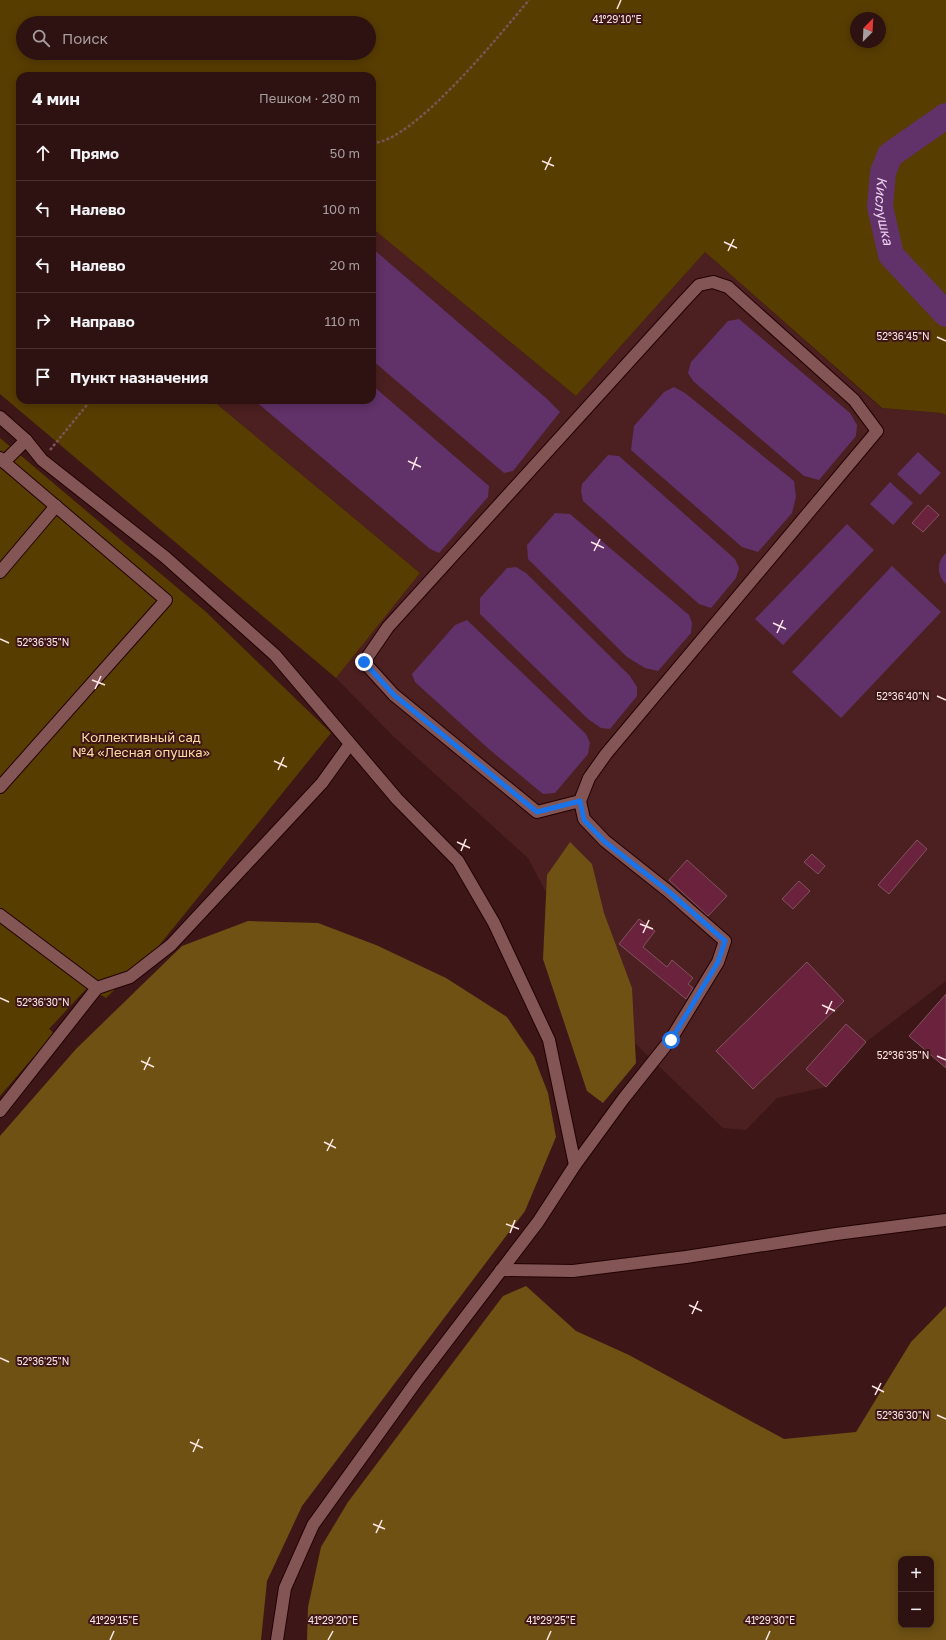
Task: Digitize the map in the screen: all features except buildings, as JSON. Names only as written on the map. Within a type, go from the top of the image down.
[{"type":"lane","points":[[277,1640],[285,1588],[313,1526],[418,1379],[538,1222],[575,1165],[624,1098],[671,1040],[718,962],[725,941],[668,891],[605,842],[584,820],[580,801],[589,778],[606,754],[877,431],[854,400],[728,287],[713,282],[700,285],[684,302],[388,627],[364,662],[394,695],[537,812],[580,801]]},
{"type":"lane","points":[[0,417],[26,440],[42,460],[165,556],[275,655],[397,799],[458,861],[494,923],[549,1040],[575,1165]]},
{"type":"lane","points":[[0,787],[166,600],[2,460],[26,440]]},
{"type":"lane","points":[[0,572],[56,506]]},
{"type":"lane","points":[[0,1112],[97,988],[130,977],[171,945],[322,783],[350,744]]},
{"type":"lane","points":[[0,915],[97,988]]},
{"type":"lane","points":[[501,1270],[572,1271],[686,1257],[836,1234],[946,1220]]},
{"type":"path","points":[[376,143],[380,143],[412,125],[468,71],[530,0]]},
{"type":"path","points":[[42,460],[88,404]]},
{"type":"shaded area","points":[[376,231],[576,396],[705,252],[881,408],[941,413],[946,415],[946,981],[866,1042],[826,1087],[777,1098],[746,1130],[723,1128],[616,1025],[528,858],[394,737],[336,678],[420,573],[217,404],[376,404]]},
{"type":"shaded area","points":[[376,251],[546,398],[560,412],[513,471],[504,473],[376,363]]},
{"type":"shaded area","points":[[739,319],[850,413],[857,425],[856,436],[819,480],[804,476],[693,381],[688,373],[691,362],[728,321]]},
{"type":"shaded area","points":[[674,387],[685,393],[794,481],[796,497],[792,513],[758,552],[742,547],[631,450],[634,426],[664,392]]},
{"type":"shaded area","points":[[376,388],[489,486],[488,497],[439,553],[430,549],[259,404],[376,404]]},
{"type":"shaded area","points":[[918,452],[941,473],[920,495],[897,474]]},
{"type":"shaded area","points":[[608,455],[619,456],[735,559],[739,568],[736,578],[711,608],[699,604],[583,501],[581,491],[582,484]]},
{"type":"shaded area","points":[[890,482],[913,503],[893,525],[870,504]]},
{"type":"shaded area","points":[[555,513],[570,514],[689,615],[692,623],[691,633],[658,671],[645,668],[627,657],[528,559],[527,545]]},
{"type":"shaded area","points":[[847,524],[874,550],[783,645],[755,619]]},
{"type":"shaded area","points":[[946,553],[946,584],[939,573],[939,565]]},
{"type":"shaded area","points":[[892,566],[941,612],[841,718],[792,672]]},
{"type":"shaded area","points":[[516,567],[526,573],[630,676],[637,687],[637,696],[610,729],[601,728],[588,719],[480,614],[480,598],[507,568]]},
{"type":"shaded area","points":[[467,620],[586,734],[590,743],[588,754],[555,793],[543,794],[490,750],[415,682],[412,674],[455,625]]},
{"type":"shaded area","points":[[570,842],[592,864],[604,913],[632,988],[636,1063],[603,1103],[587,1091],[543,959],[547,875]]},
{"type":"shaded area","points":[[248,921],[318,923],[376,945],[446,978],[507,1017],[534,1057],[548,1093],[556,1137],[525,1211],[302,1506],[267,1581],[261,1640],[0,1640],[0,1136],[76,1049],[182,946]]},
{"type":"shaded area","points":[[526,1286],[576,1331],[629,1355],[784,1439],[856,1432],[911,1342],[946,1306],[946,1640],[307,1640],[308,1607],[321,1547],[348,1502],[503,1296]]},
{"type":"green space","points":[[0,0],[946,0],[946,415],[941,413],[882,408],[705,252],[576,396],[376,231],[376,72],[16,72],[16,404],[217,404],[420,573],[336,678],[0,394]]},
{"type":"green space","name":"Коллективный сад №4 «Лесная опушка»","points":[[0,438],[206,612],[331,733],[157,948],[106,998],[88,987],[49,1029],[54,1033],[0,1096]]},
{"type":"waterway","name":"Кислушка","points":[[946,116],[890,155],[883,172],[880,207],[891,255],[946,314]]},
{"type":"route","points":[[364,662],[394,695],[537,812],[580,801],[584,820],[605,842],[668,891],[725,941],[718,962],[671,1040]]}]
